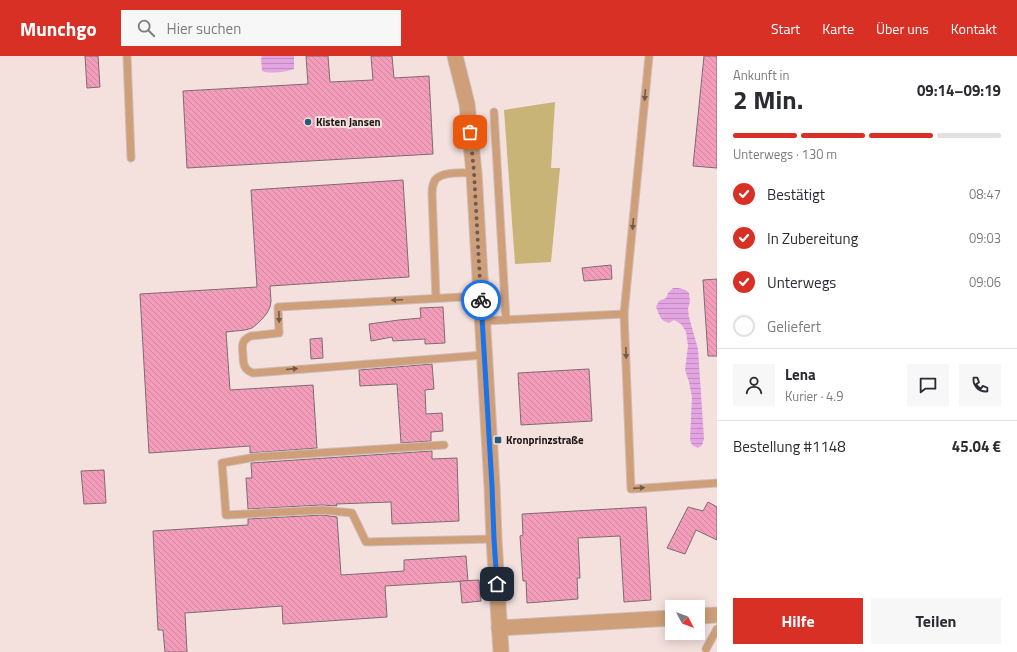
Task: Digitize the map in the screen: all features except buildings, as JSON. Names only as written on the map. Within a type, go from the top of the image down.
[{"type":"street","points":[[455,56],[467,104],[474,172],[501,652]]},
{"type":"street","points":[[705,616],[717,615]]},
{"type":"street","points":[[500,628],[665,618]]},
{"type":"lane","points":[[126,56],[131,158]]},
{"type":"lane","points":[[649,56],[624,314],[630,488],[717,483]]},
{"type":"lane","points":[[494,112],[506,320]]},
{"type":"lane","points":[[436,298],[432,193],[433,184],[436,179],[442,175],[474,172]]},
{"type":"lane","points":[[481,296],[278,307],[279,334],[251,336],[244,340],[242,345],[244,365],[249,372],[484,355]]},
{"type":"lane","points":[[483,322],[624,314]]},
{"type":"lane","points":[[444,445],[256,457],[222,463],[226,515],[322,510],[352,513],[366,542],[494,539]]},
{"type":"lane","points":[[706,649],[717,629]]},
{"type":"shaded area","points":[[262,56],[294,56],[294,69],[278,72],[262,71]]},
{"type":"shaded area","points":[[555,102],[551,168],[560,168],[551,262],[515,264],[504,110]]},
{"type":"shaded area","points":[[673,288],[682,289],[689,293],[689,317],[698,349],[704,439],[702,445],[698,448],[692,445],[690,440],[692,397],[685,370],[688,346],[686,332],[681,324],[674,320],[669,323],[664,321],[660,317],[656,307],[659,301],[666,298],[668,293]]},
{"type":"way so far","points":[[470,132],[474,172],[481,300]]},
{"type":"place","name":"Kisten Jansen","points":[[308,122]]},
{"type":"place","name":"Kronprinzstraße","points":[[498,440]]},
{"type":"route","points":[[481,300],[497,584]]}]
